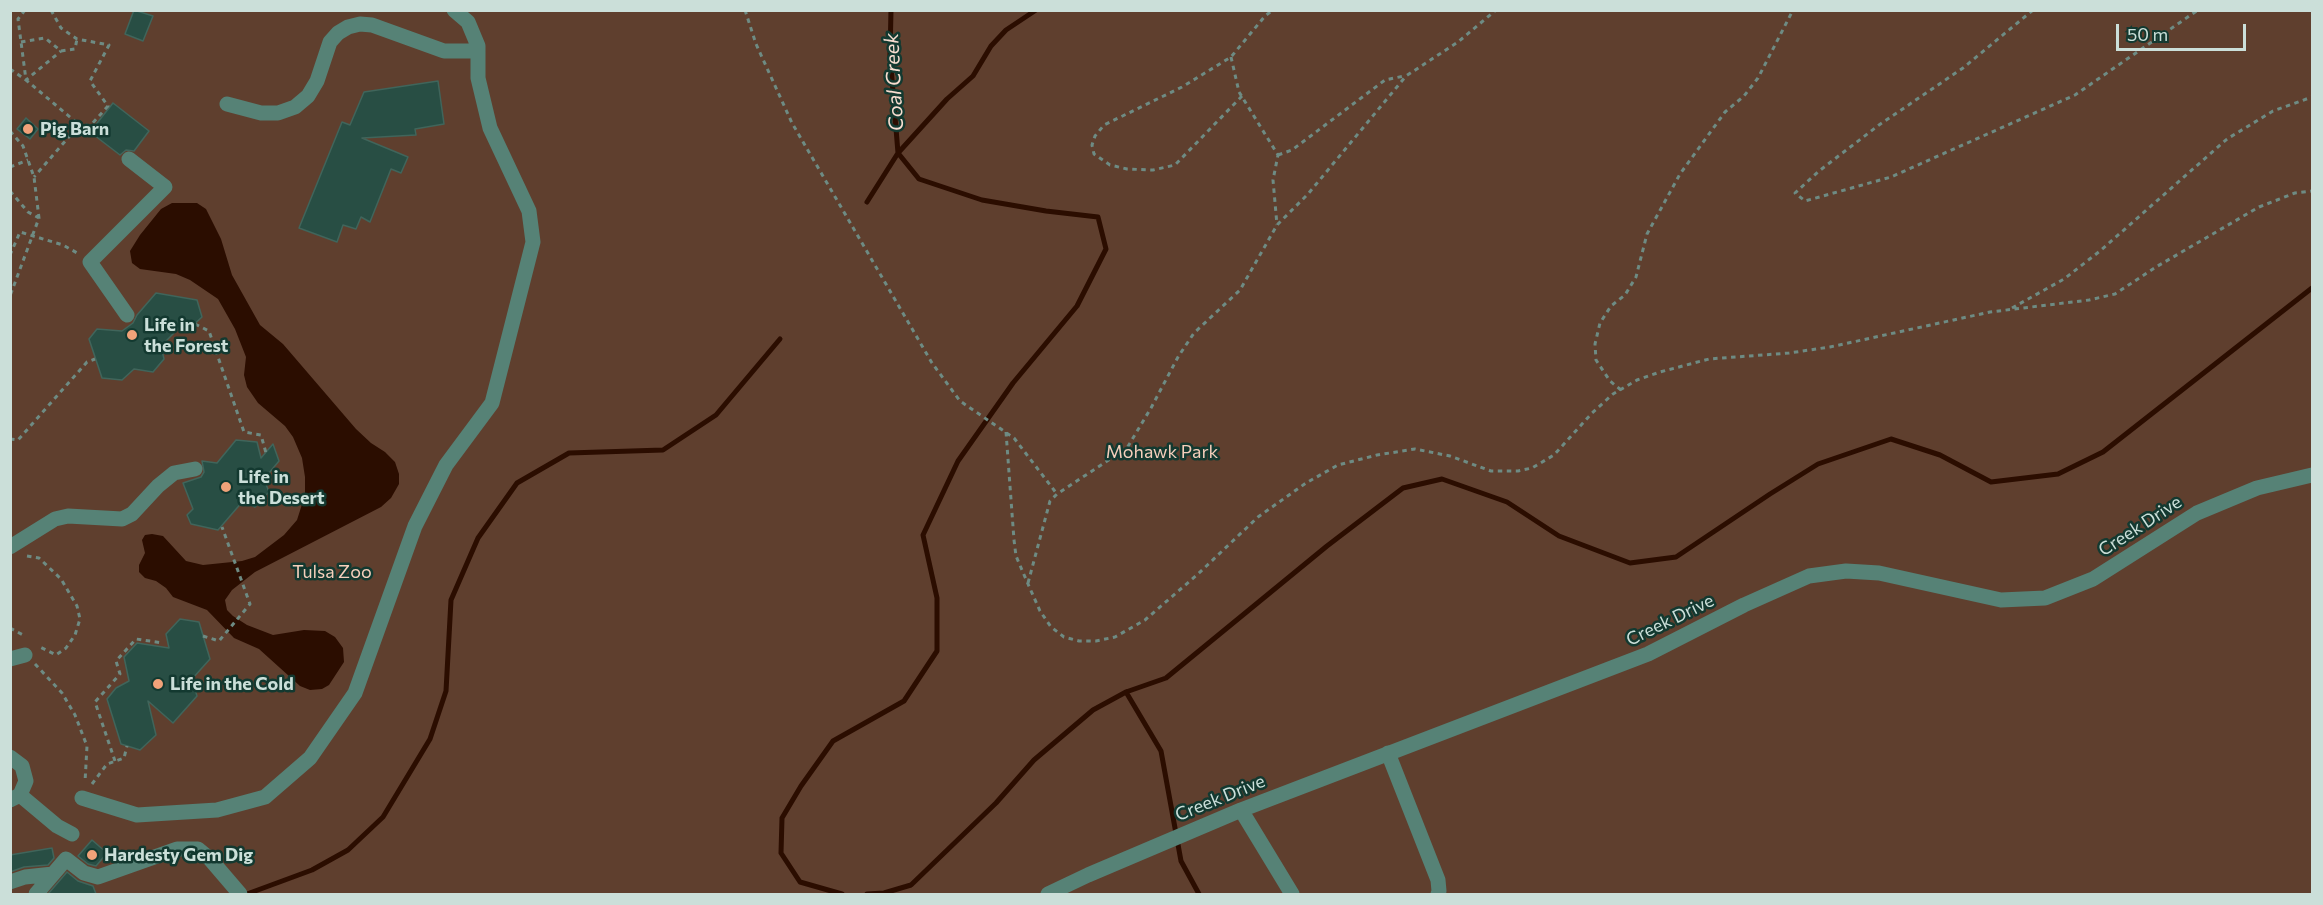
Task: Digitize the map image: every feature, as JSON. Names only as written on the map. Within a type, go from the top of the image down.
[{"type":"street","points":[[82,798],[137,815],[217,810],[264,797],[310,759],[355,693],[415,526],[446,465],[492,403],[532,242],[529,211],[490,128],[478,78],[478,45],[468,22],[454,10]]},
{"type":"street","points":[[227,104],[261,113],[278,113],[294,107],[308,96],[317,81],[330,42],[348,27],[360,24],[372,25],[444,51],[478,51]]},
{"type":"street","points":[[127,315],[90,262],[165,188],[129,159]]},
{"type":"street","points":[[10,547],[55,519],[68,516],[122,519],[132,514],[158,486],[174,473],[195,469]]},
{"type":"street","name":"Creek Drive","points":[[1048,894],[1241,810],[1648,654],[1744,605],[1809,576],[1845,571],[1879,573],[2001,600],[2046,598],[2093,579],[2197,513],[2257,488],[2313,475]]},
{"type":"street","points":[[1388,753],[1438,880],[1438,894]]},
{"type":"street","points":[[10,756],[22,766],[26,773],[24,788],[15,798],[72,834]]},
{"type":"street","points":[[1241,810],[1292,894]]},
{"type":"street","points":[[36,894],[66,860],[84,873],[98,877],[177,849],[198,849],[210,859],[240,894]]},
{"type":"street","points":[[10,882],[25,877],[53,874]]},
{"type":"path","points":[[25,10],[18,19],[26,80]]},
{"type":"path","points":[[10,69],[77,123],[90,126],[108,106],[90,81],[109,45],[77,39],[61,28],[51,10]]},
{"type":"path","points":[[745,10],[756,44],[792,123],[932,363],[960,401],[1014,438],[1057,494]]},
{"type":"path","points":[[1242,96],[1175,165],[1153,170],[1127,169],[1110,165],[1094,154],[1092,145],[1095,136],[1104,125],[1182,87],[1231,57],[1265,16],[1273,10]]},
{"type":"path","points":[[1028,584],[1050,501],[1127,448],[1194,333],[1240,290],[1277,225],[1308,194],[1406,76],[1458,42],[1496,10]]},
{"type":"path","points":[[1622,390],[1610,381],[1596,360],[1595,344],[1600,322],[1611,306],[1625,295],[1636,277],[1647,234],[1680,174],[1725,112],[1744,96],[1758,78],[1793,10]]},
{"type":"path","points":[[2033,10],[1963,68],[1879,125],[1819,171],[1795,193],[1804,201],[1891,177],[2075,95],[2198,10]]},
{"type":"path","points":[[21,42],[45,38],[61,51]]},
{"type":"path","points":[[26,80],[61,51],[75,49],[77,39]]},
{"type":"path","points":[[1231,57],[1242,96],[1278,155],[1273,180],[1277,225]]},
{"type":"path","points":[[1278,155],[1293,150],[1385,80],[1406,76]]},
{"type":"path","points":[[2010,309],[2064,279],[2100,251],[2227,139],[2273,111],[2313,97]]},
{"type":"path","points":[[34,177],[74,131],[77,123]]},
{"type":"path","points":[[10,130],[23,146],[34,177],[39,218],[10,296]]},
{"type":"path","points":[[10,140],[18,140]]},
{"type":"path","points":[[10,167],[28,160]]},
{"type":"path","points":[[10,191],[28,212],[39,218]]},
{"type":"path","points":[[1006,432],[1016,556],[1028,584],[1051,627],[1064,637],[1079,641],[1096,641],[1115,637],[1145,620],[1258,517],[1306,483],[1338,465],[1377,455],[1415,449],[1450,456],[1491,471],[1518,471],[1532,468],[1554,455],[1592,412],[1637,380],[1709,359],[1789,353],[1941,321],[2010,309],[2089,300],[2115,294],[2156,267],[2259,207],[2295,193],[2313,191]]},
{"type":"path","points":[[10,255],[20,232],[63,244],[90,262]]},
{"type":"path","points":[[10,275],[16,281]]},
{"type":"path","points":[[195,324],[209,331],[244,432],[261,435],[266,453]]},
{"type":"path","points":[[10,439],[18,440],[87,362],[95,359]]},
{"type":"path","points":[[203,636],[219,641],[250,604],[222,527]]},
{"type":"path","points":[[23,652],[56,656],[66,648],[75,635],[80,619],[77,606],[61,579],[39,558],[25,555]]},
{"type":"path","points":[[10,628],[23,635]]},
{"type":"path","points":[[115,761],[95,702],[120,674],[116,661],[136,639],[163,643]]},
{"type":"path","points":[[23,652],[62,693],[75,715],[87,747],[87,772],[82,798]]},
{"type":"path","points":[[82,798],[107,764],[124,758],[127,746]]},
{"type":"green space","name":"Mohawk Park","points":[[10,11],[2312,11],[2312,894],[11,894]]},
{"type":"shaded area","points":[[172,203],[197,203],[206,209],[221,239],[232,275],[260,325],[283,344],[356,429],[395,462],[399,474],[399,484],[391,498],[381,507],[255,572],[232,590],[225,600],[227,610],[233,616],[247,625],[273,635],[304,630],[325,631],[335,637],[343,648],[344,662],[329,685],[322,689],[310,690],[300,686],[259,649],[234,638],[207,610],[173,597],[166,588],[156,581],[145,578],[139,572],[139,565],[145,553],[142,540],[145,535],[152,534],[163,536],[186,561],[203,565],[242,561],[255,557],[284,535],[297,520],[305,495],[302,458],[293,437],[285,426],[258,403],[247,387],[244,375],[246,357],[235,329],[218,299],[190,280],[176,274],[140,269],[132,263],[130,251],[140,235],[161,209]]},
{"type":"building","points":[[134,10],[153,16],[143,41],[125,34]]},
{"type":"building","points":[[438,81],[444,124],[415,129],[416,135],[362,138],[408,157],[401,173],[391,169],[370,222],[361,217],[356,229],[343,225],[337,242],[299,228],[342,122],[350,125],[364,92]]},
{"type":"building","points":[[113,103],[149,131],[134,151],[126,150],[120,155],[90,132]]},
{"type":"building","name":"Pig Barn","points":[[26,118],[38,129],[30,139],[17,129]]},
{"type":"building","name":"Life in the Forest","points":[[156,293],[197,300],[202,317],[188,330],[185,322],[161,346],[164,359],[153,372],[134,369],[122,380],[102,378],[89,339],[97,329],[122,331],[133,323]]},
{"type":"building","name":"Life in the Desert","points":[[236,440],[257,442],[261,458],[273,444],[279,461],[264,479],[269,492],[255,507],[243,501],[218,530],[191,524],[187,515],[193,509],[183,483],[201,477],[204,472],[202,461],[217,463]]},
{"type":"building","name":"Life in the Cold","points":[[180,619],[199,622],[210,659],[192,679],[197,696],[173,723],[148,701],[156,735],[140,750],[121,744],[107,699],[116,688],[129,681],[124,657],[137,643],[169,648],[166,634]]},
{"type":"building","name":"Hardesty Gem Dig","points":[[92,840],[107,853],[96,866],[88,864],[78,856]]},
{"type":"building","points":[[52,848],[54,858],[48,865],[24,867],[10,872],[10,855]]},
{"type":"building","points":[[67,872],[78,881],[93,886],[96,894],[48,894]]},
{"type":"waterway","name":"Coal Creek","points":[[891,10],[890,55],[898,153]]},
{"type":"waterway","points":[[867,202],[898,153],[947,99],[973,76],[991,46],[1006,30],[1036,10]]},
{"type":"waterway","points":[[842,894],[800,882],[781,853],[782,818],[801,786],[833,741],[904,701],[937,651],[937,598],[923,535],[958,461],[1013,383],[1077,306],[1106,249],[1098,217],[982,200],[919,179],[898,153]]},
{"type":"waterway","points":[[867,894],[884,893],[911,885],[996,803],[1034,760],[1093,710],[1126,692],[1166,678],[1327,546],[1403,488],[1442,479],[1507,502],[1559,536],[1630,563],[1676,557],[1818,464],[1891,439],[1940,455],[1991,482],[2058,474],[2103,452],[2312,288]]},
{"type":"waterway","points":[[247,894],[312,870],[348,850],[383,817],[430,739],[446,691],[451,600],[478,538],[517,483],[569,453],[663,450],[716,415],[780,339]]},
{"type":"waterway","points":[[1126,692],[1161,751],[1181,861],[1199,894]]},
{"type":"place","name":"Pig Barn","points":[[28,129]]},
{"type":"place","name":"Life in the Forest","points":[[132,335]]},
{"type":"place","name":"Life in the Desert","points":[[226,487]]},
{"type":"place","name":"Life in the Cold","points":[[158,684]]},
{"type":"place","name":"Hardesty Gem Dig","points":[[92,855]]},
{"type":"park label","name":"Tulsa Zoo","points":[[332,572]]}]
